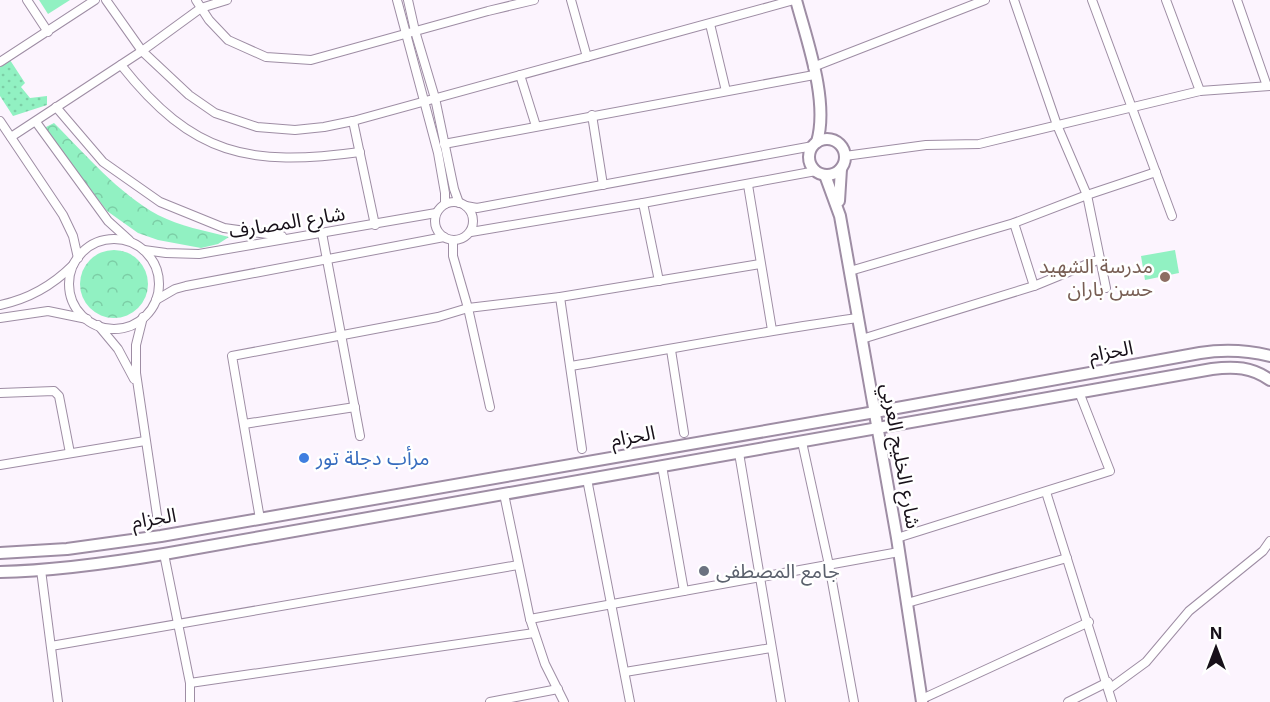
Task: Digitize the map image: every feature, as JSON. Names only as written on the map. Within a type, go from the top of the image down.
[{"type":"main road","name":"شارع الخليج العربي","points":[[795,0],[820,102],[821,129],[810,159],[821,173],[840,216]]},
{"type":"main road","name":"شارع الخليج العربي","points":[[820,102],[836,141],[844,150],[845,156],[839,184],[840,216],[897,538],[922,701]]},
{"type":"main road","points":[[815,144],[830,139],[836,141]]},
{"type":"main road","points":[[821,173],[837,172],[841,169]]},
{"type":"main road","name":"الحزام","points":[[0,553],[99,546],[875,412],[1216,350],[1245,350],[1270,356]]},
{"type":"main road","points":[[0,572],[108,563],[164,554],[1227,367],[1254,371],[1270,380]]},
{"type":"street","points":[[27,0],[48,32]]},
{"type":"street","points":[[0,62],[95,0]]},
{"type":"street","points":[[106,0],[142,51],[189,95],[215,113],[257,127],[295,130],[353,121],[795,0]]},
{"type":"street","points":[[196,0],[208,20],[228,40],[266,57],[310,60],[534,0]]},
{"type":"street","points":[[11,137],[142,51],[201,8],[227,0]]},
{"type":"street","points":[[398,0],[438,153],[445,204]]},
{"type":"street","points":[[408,0],[435,98],[454,189],[473,215],[471,232]]},
{"type":"street","points":[[571,0],[587,57]]},
{"type":"street","points":[[444,144],[726,91],[814,71],[985,0]]},
{"type":"street","points":[[1014,0],[1057,125],[1087,195],[1106,288]]},
{"type":"street","points":[[1092,0],[1172,216]]},
{"type":"street","points":[[1166,0],[1200,91]]},
{"type":"street","points":[[845,156],[926,145],[979,144],[1200,91],[1269,86],[1237,0]]},
{"type":"street","points":[[710,24],[726,91]]},
{"type":"street","points":[[120,65],[143,93],[174,120],[206,140],[225,148],[260,157],[279,159],[302,159],[360,152]]},
{"type":"street","points":[[520,75],[536,126]]},
{"type":"street","points":[[56,107],[103,162],[160,202],[224,228],[293,237]]},
{"type":"street","points":[[592,116],[603,185]]},
{"type":"street","points":[[0,121],[63,215],[73,236],[76,261],[70,284],[72,297],[78,309],[87,319]]},
{"type":"street","points":[[353,121],[375,225]]},
{"type":"street","points":[[36,122],[108,221],[120,235],[144,250],[158,273],[159,286],[156,300],[144,317],[136,345],[137,389],[158,522]]},
{"type":"street","points":[[815,144],[477,208],[463,204],[445,204],[436,213],[435,225],[444,237],[453,241],[471,232],[821,173]]},
{"type":"street","points":[[850,271],[1014,223],[1156,172]]},
{"type":"street","points":[[748,185],[772,330]]},
{"type":"street","points":[[643,203],[659,281]]},
{"type":"street","name":"شارع المصارف","points":[[144,250],[199,254],[436,213]]},
{"type":"street","points":[[1014,223],[1034,286]]},
{"type":"street","points":[[322,233],[360,436]]},
{"type":"street","points":[[156,300],[175,289],[186,286],[444,237]]},
{"type":"street","points":[[0,305],[38,292],[57,280],[87,249],[99,242],[112,239],[132,243]]},
{"type":"street","points":[[453,241],[453,256],[468,308],[490,406]]},
{"type":"street","points":[[862,339],[1034,286],[1100,259]]},
{"type":"street","points":[[260,519],[232,356],[438,317],[468,308],[560,297],[760,264]]},
{"type":"street","points":[[560,297],[582,449]]},
{"type":"street","points":[[0,318],[48,312],[87,319],[108,328],[124,327],[144,317]]},
{"type":"street","points":[[570,366],[671,350],[772,330],[858,318]]},
{"type":"street","points":[[98,325],[118,349],[132,374],[137,389]]},
{"type":"street","points":[[671,350],[684,433]]},
{"type":"street","points":[[0,393],[54,391],[59,396],[70,453]]},
{"type":"street","points":[[897,538],[1110,471],[1079,392]]},
{"type":"street","points":[[243,424],[355,407]]},
{"type":"street","points":[[0,465],[145,441]]},
{"type":"street","points":[[802,442],[829,565],[854,702]]},
{"type":"street","points":[[739,453],[781,702]]},
{"type":"street","points":[[662,465],[684,591]]},
{"type":"street","points":[[587,479],[630,702]]},
{"type":"street","points":[[1046,492],[1089,622],[1112,702]]},
{"type":"street","points":[[504,494],[534,633],[545,664],[564,702]]},
{"type":"street","points":[[1068,702],[1108,685],[1150,658],[1189,611],[1263,551],[1270,541]]},
{"type":"street","points":[[530,619],[899,552]]},
{"type":"street","points":[[164,554],[190,683],[190,702]]},
{"type":"street","points":[[907,603],[1067,558]]},
{"type":"street","points":[[51,646],[518,565]]},
{"type":"street","points":[[41,570],[58,702]]},
{"type":"street","points":[[922,701],[1089,622]]},
{"type":"street","points":[[190,683],[534,633]]},
{"type":"street","points":[[625,672],[771,648]]},
{"type":"street","points":[[490,702],[558,689]]},
{"type":"green space","points":[[39,0],[70,0],[48,14]]},
{"type":"green space","points":[[10,60],[25,83],[21,87],[30,98],[47,96],[47,105],[13,116],[0,96],[0,66]]},
{"type":"green space","points":[[54,123],[103,173],[143,206],[175,222],[229,237],[218,244],[201,248],[158,240],[138,233],[107,211],[44,128]]},
{"type":"green space","points":[[114,250],[127,253],[138,260],[145,271],[148,284],[145,297],[138,308],[127,315],[114,318],[101,315],[90,308],[83,297],[80,284],[83,271],[90,260],[101,253]]},
{"type":"green space","points":[[1175,250],[1179,273],[1145,280],[1141,256]]},
{"type":"place","name":"مدرسة الشهيد حسن باران","points":[[1165,277]]},
{"type":"place","name":"مرأب دجلة تور","points":[[304,458]]},
{"type":"place","name":"جامع المصطفى","points":[[704,571]]}]
